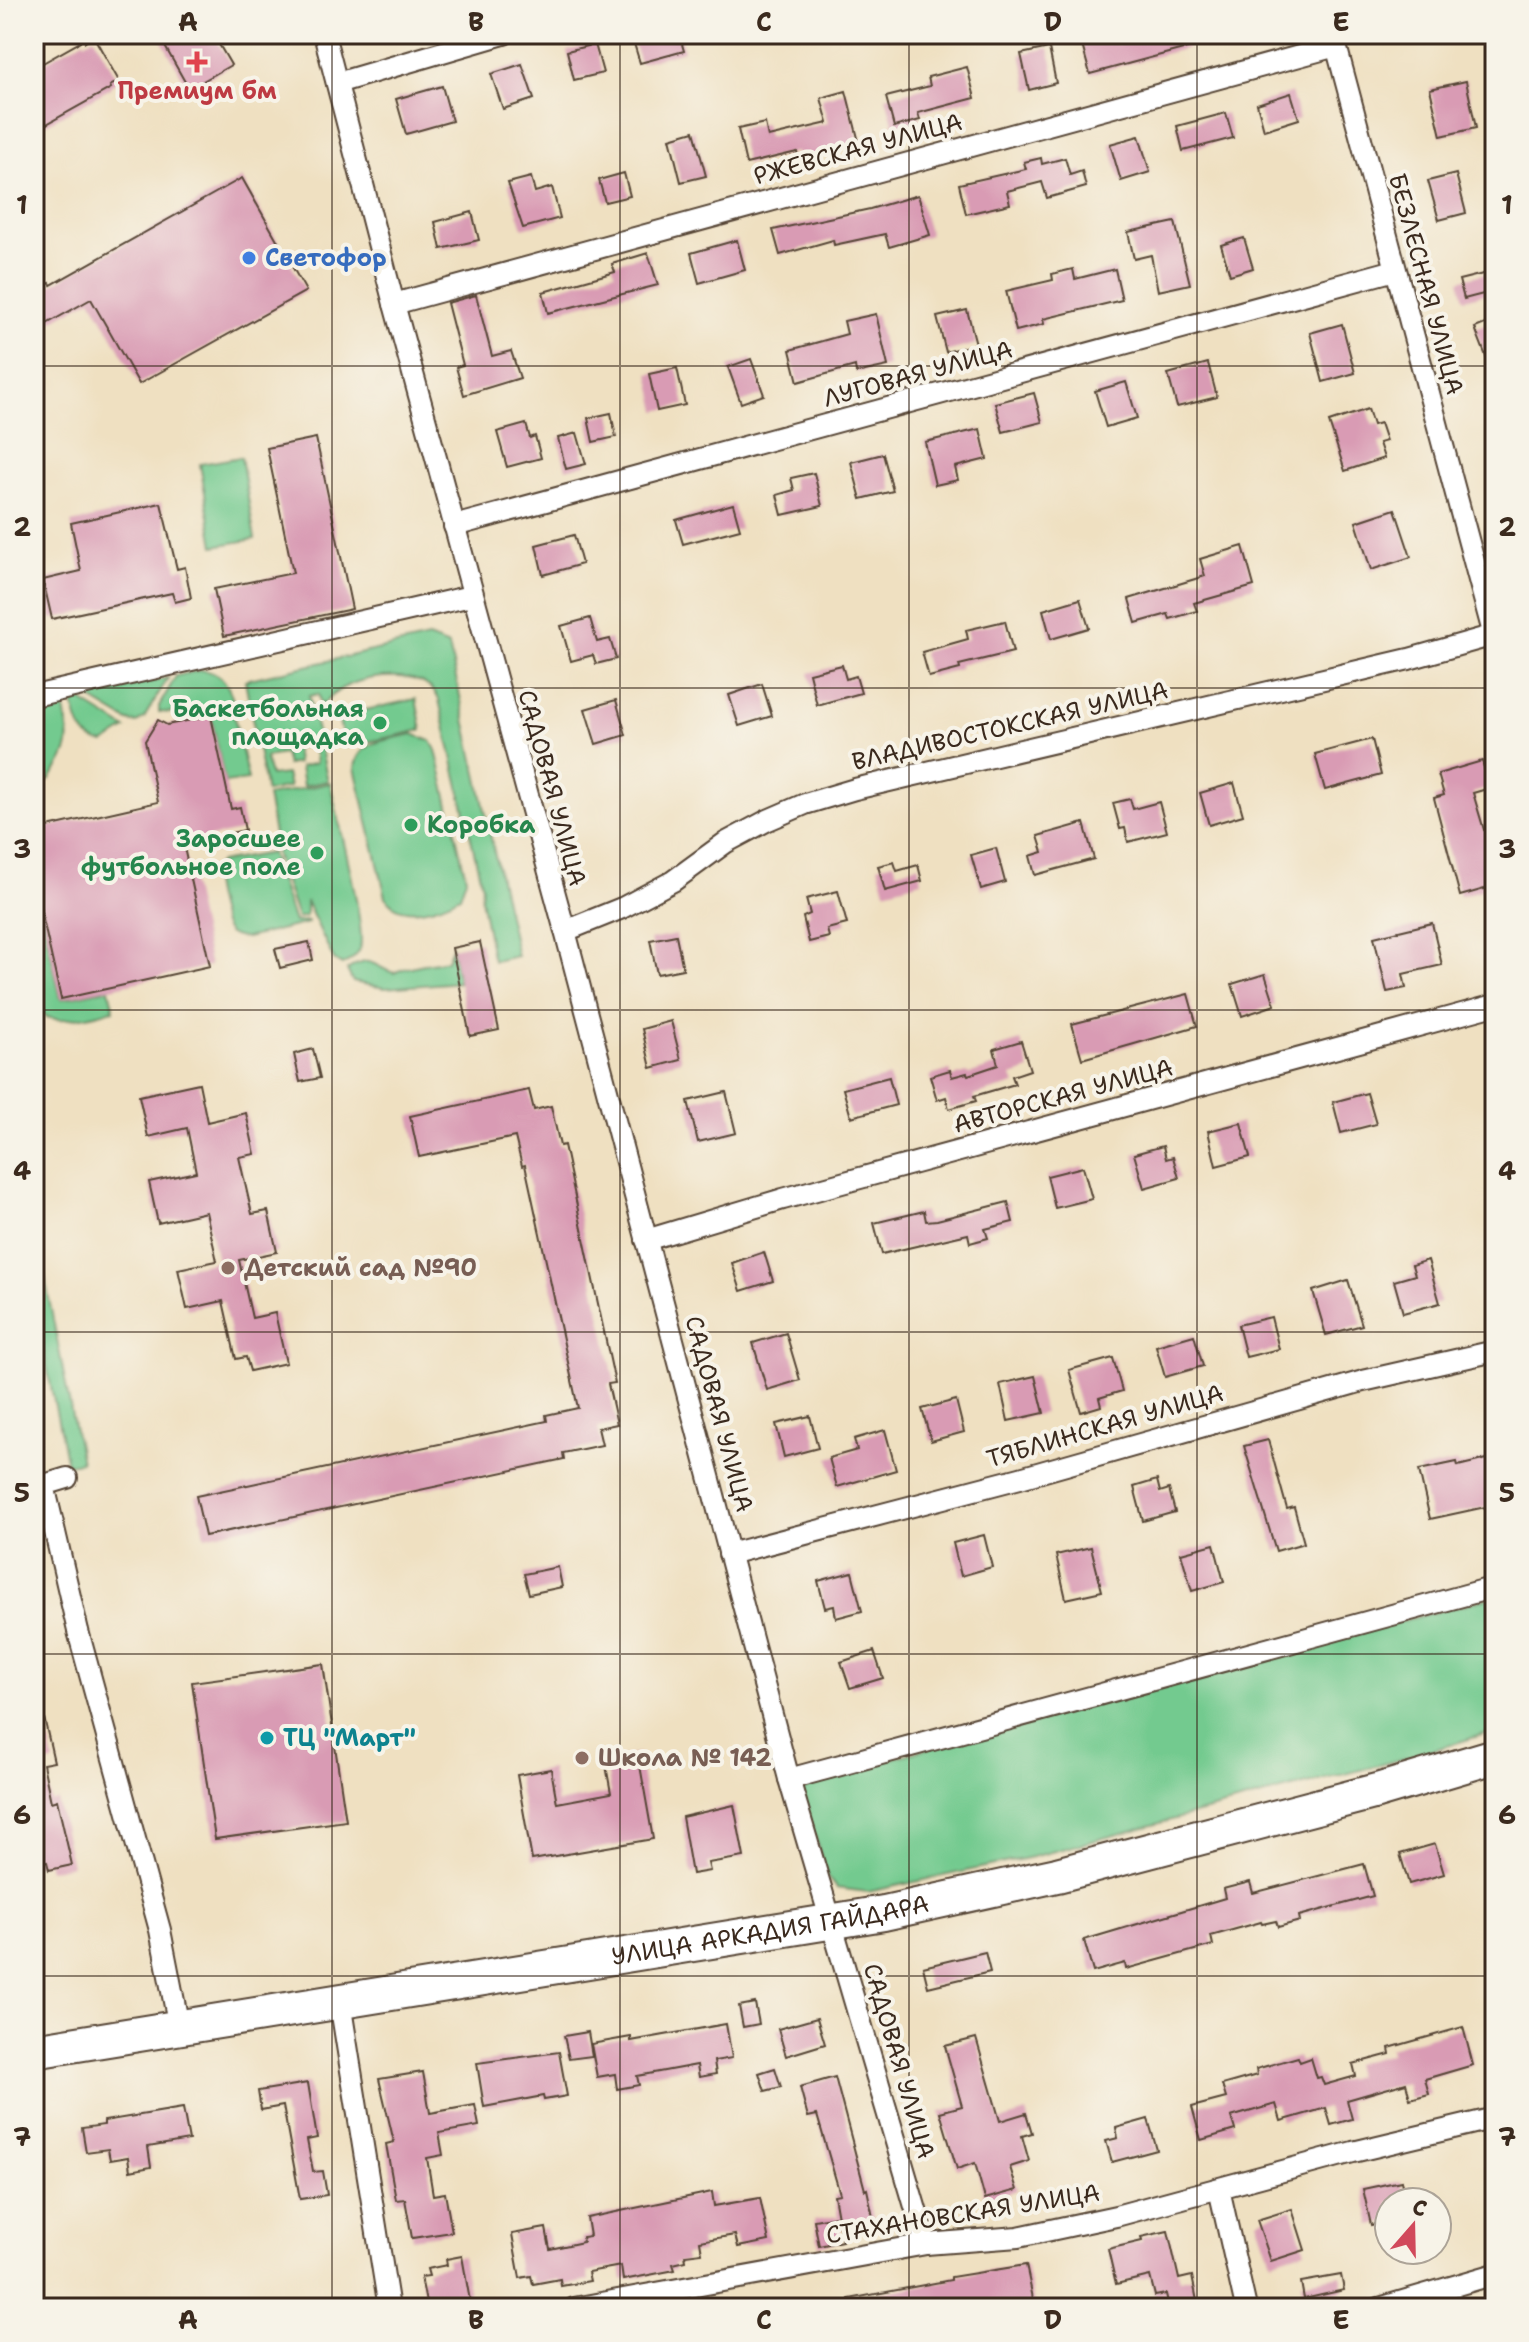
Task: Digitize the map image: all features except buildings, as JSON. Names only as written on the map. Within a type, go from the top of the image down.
[{"type":"main road","name":"УЛИЦА АРКАДИЯ ГАЙДАРА","points":[[34,2051],[832,1922],[1057,1875],[1377,1791],[1495,1756]]},
{"type":"street","name":"САДОВАЯ УЛИЦА","points":[[324,34],[471,596],[565,931],[789,1779],[926,2244]]},
{"type":"street","points":[[337,83],[504,34]]},
{"type":"street","name":"БЕЗЛЕСНАЯ УЛИЦА","points":[[1335,40],[1494,638]]},
{"type":"street","name":"РЖЕВСКАЯ УЛИЦА","points":[[394,304],[1335,40]]},
{"type":"street","name":"ЛУГОВАЯ УЛИЦА","points":[[454,526],[1395,270]]},
{"type":"street","points":[[34,696],[471,596]]},
{"type":"street","name":"ВЛАДИВОСТОКСКАЯ УЛИЦА","points":[[565,931],[622,908],[673,881],[725,843],[805,804],[855,789],[1494,638]]},
{"type":"street","name":"АВТОРСКАЯ УЛИЦА","points":[[646,1240],[798,1195],[1495,1005]]},
{"type":"street","name":"ТЯБЛИНСКАЯ УЛИЦА","points":[[729,1554],[1020,1478],[1363,1381],[1495,1351]]},
{"type":"street","points":[[67,1478],[44,1485],[78,1631],[160,1930],[179,2027]]},
{"type":"street","points":[[789,1779],[1495,1587]]},
{"type":"street","points":[[340,2002],[389,2308]]},
{"type":"street","name":"СТАХАНОВСКАЯ УЛИЦА","points":[[574,2308],[926,2244],[1018,2237],[1116,2216],[1353,2152],[1495,2118]]},
{"type":"street","points":[[1219,2189],[1246,2308]]},
{"type":"street","points":[[1379,2308],[1495,2274]]},
{"type":"green space","points":[[241,457],[255,539],[214,546],[200,464]]},
{"type":"green space","points":[[428,638],[449,646],[517,956],[494,961],[492,957],[481,898],[482,886],[439,700],[424,683],[400,677],[374,678],[339,690],[321,706],[318,694],[309,696],[328,781],[303,786],[300,767],[316,763],[313,745],[295,748],[297,763],[287,765],[284,754],[265,757],[270,776],[286,774],[289,787],[266,792],[245,680]]},
{"type":"green space","points":[[201,670],[223,680],[233,701],[180,713],[159,712],[159,706],[176,676]]},
{"type":"green space","points":[[168,678],[144,718],[137,723],[128,721],[86,696]]},
{"type":"green space","points":[[77,698],[126,729],[104,743],[89,738],[80,728],[72,699]]},
{"type":"green space","name":"Баскетбольная площадка","points":[[416,699],[422,730],[345,747],[338,716]]},
{"type":"green space","points":[[62,701],[68,734],[66,751],[49,780],[40,782],[34,778],[34,722],[45,705]]},
{"type":"green space","points":[[233,711],[248,780],[225,783],[211,716]]},
{"type":"green space","name":"Коробка","points":[[413,734],[431,741],[436,750],[466,878],[460,896],[421,910],[401,909],[386,897],[355,768],[357,758],[369,746]]},
{"type":"green space","points":[[330,783],[355,895],[361,937],[359,952],[342,965],[334,960],[306,901],[306,916],[297,918],[275,852],[267,796]]},
{"type":"green space","points":[[271,853],[294,922],[308,923],[246,938],[228,933],[219,912],[213,870],[220,862]]},
{"type":"green space","points":[[39,901],[61,999],[109,989],[114,1010],[70,1019],[45,1016],[34,987],[34,902]]},
{"type":"green space","points":[[452,948],[459,982],[385,988],[353,982],[347,970],[362,962],[371,962],[394,973],[447,960]]},
{"type":"green space","points":[[34,1222],[81,1462],[67,1464],[34,1305]]},
{"type":"green space","points":[[1495,1596],[1495,1731],[1417,1755],[1032,1857],[868,1892],[836,1888],[827,1877],[802,1793],[811,1780]]},
{"type":"place","name":"Премиум бм","points":[[197,62]]},
{"type":"place","name":"Светофор","points":[[249,258]]},
{"type":"place","name":"Баскетбольная площадка","points":[[380,723]]},
{"type":"place","name":"Коробка","points":[[411,825]]},
{"type":"place","name":"Заросшее футбольное поле","points":[[317,853]]},
{"type":"place","name":"Детский сад №90","points":[[228,1268]]},
{"type":"place","name":"ТЦ \"Март\"","points":[[267,1738]]},
{"type":"place","name":"Школа № 142","points":[[582,1758]]}]
